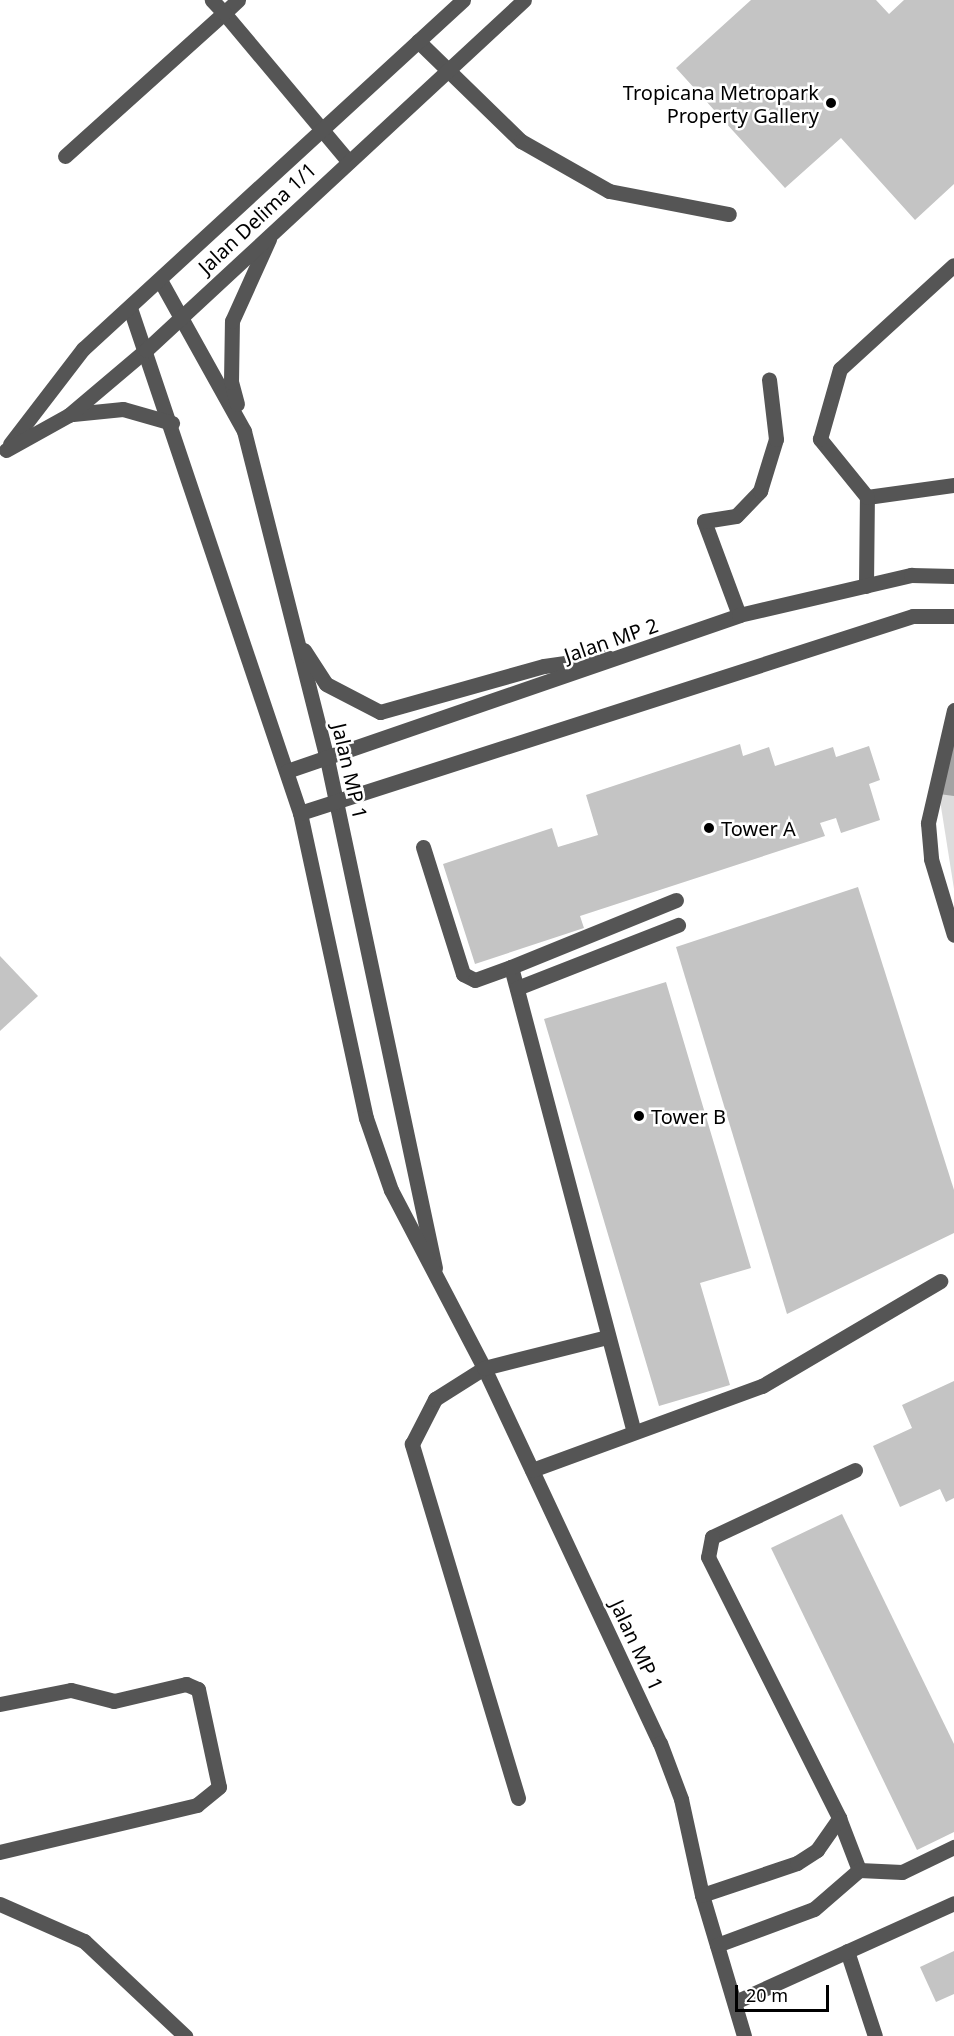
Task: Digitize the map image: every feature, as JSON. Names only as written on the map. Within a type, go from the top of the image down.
[{"type":"street","points":[[212,0],[349,162]]},
{"type":"street","points":[[65,156],[238,0]]},
{"type":"street","name":"Jalan Delima 1/1","points":[[3,453],[83,349],[463,0]]},
{"type":"street","name":"Jalan Delima 1/1","points":[[3,453],[69,415],[146,350],[524,0]]},
{"type":"street","points":[[418,41],[445,73],[521,141],[609,191],[729,214]]},
{"type":"street","points":[[244,431],[231,382],[232,321],[271,233]]},
{"type":"street","points":[[866,585],[867,497],[820,439],[840,369],[954,265]]},
{"type":"street","name":"Jalan MP 1","points":[[160,280],[182,315],[244,431],[327,759],[440,1292]]},
{"type":"street","name":"Jalan MP 1","points":[[130,308],[172,423],[300,813],[366,1118],[391,1190],[440,1292],[484,1368],[660,1743],[681,1799],[702,1895],[744,2036]]},
{"type":"street","points":[[739,615],[704,521],[736,516],[760,491],[776,439],[769,379]]},
{"type":"street","points":[[69,415],[123,409],[172,423]]},
{"type":"street","points":[[867,497],[954,485]]},
{"type":"street","name":"Jalan MP 2","points":[[287,771],[643,651],[739,615],[910,575],[954,576]]},
{"type":"street","points":[[300,813],[913,616],[954,616]]},
{"type":"street","points":[[296,637],[326,684],[380,712],[544,666],[643,651]]},
{"type":"street","points":[[954,710],[928,823],[931,859],[954,935]]},
{"type":"street","points":[[423,847],[463,975],[475,980],[676,900]]},
{"type":"street","points":[[517,988],[678,925]]},
{"type":"street","points":[[511,967],[633,1429]]},
{"type":"street","points":[[532,1470],[633,1429],[762,1386],[940,1281]]},
{"type":"street","points":[[518,1798],[412,1444],[435,1399],[484,1368],[607,1337]]},
{"type":"street","points":[[855,1470],[712,1537],[707,1545],[708,1557],[838,1818],[859,1870]]},
{"type":"street","points":[[0,1704],[71,1689],[114,1701],[186,1684],[198,1689],[219,1787],[197,1805],[0,1852]]},
{"type":"street","points":[[702,1895],[797,1863],[817,1850],[838,1818]]},
{"type":"street","points":[[717,1946],[814,1909],[859,1870],[902,1872],[954,1847]]},
{"type":"street","points":[[735,2002],[954,1903]]},
{"type":"street","points":[[0,1904],[84,1941],[185,2036]]},
{"type":"street","points":[[848,1951],[875,2036]]},
{"type":"shaded area","points":[[954,722],[954,889],[939,794]]},
{"type":"shaded area","points":[[954,722],[954,796],[939,794]]},
{"type":"building","name":"Tropicana Metropark Property Gallery","points":[[751,0],[876,0],[889,14],[904,0],[954,0],[954,184],[915,220],[841,138],[785,188],[676,68]]},
{"type":"building","name":"Tower A","points":[[740,744],[743,756],[769,747],[775,766],[833,747],[836,757],[869,746],[880,780],[869,784],[880,820],[841,833],[836,818],[820,823],[825,836],[580,916],[584,928],[475,964],[443,864],[552,828],[558,847],[598,835],[586,795]]},
{"type":"building","points":[[858,887],[954,1190],[954,1233],[787,1314],[676,947]]},
{"type":"building","points":[[0,956],[38,996],[0,1031]]},
{"type":"building","name":"Tower B","points":[[666,982],[751,1268],[700,1283],[730,1385],[659,1406],[544,1019]]},
{"type":"building","points":[[954,1381],[954,1498],[946,1502],[940,1489],[900,1507],[873,1446],[912,1428],[902,1405]]},
{"type":"building","points":[[842,1514],[954,1744],[954,1832],[917,1850],[771,1548]]},
{"type":"building","points":[[954,1951],[954,1994],[936,2002],[920,1967]]},
{"type":"place","name":"Tropicana Metropark Property Gallery","points":[[831,103]]},
{"type":"place","name":"Tower A","points":[[709,828]]},
{"type":"place","name":"Tower B","points":[[639,1116]]}]
